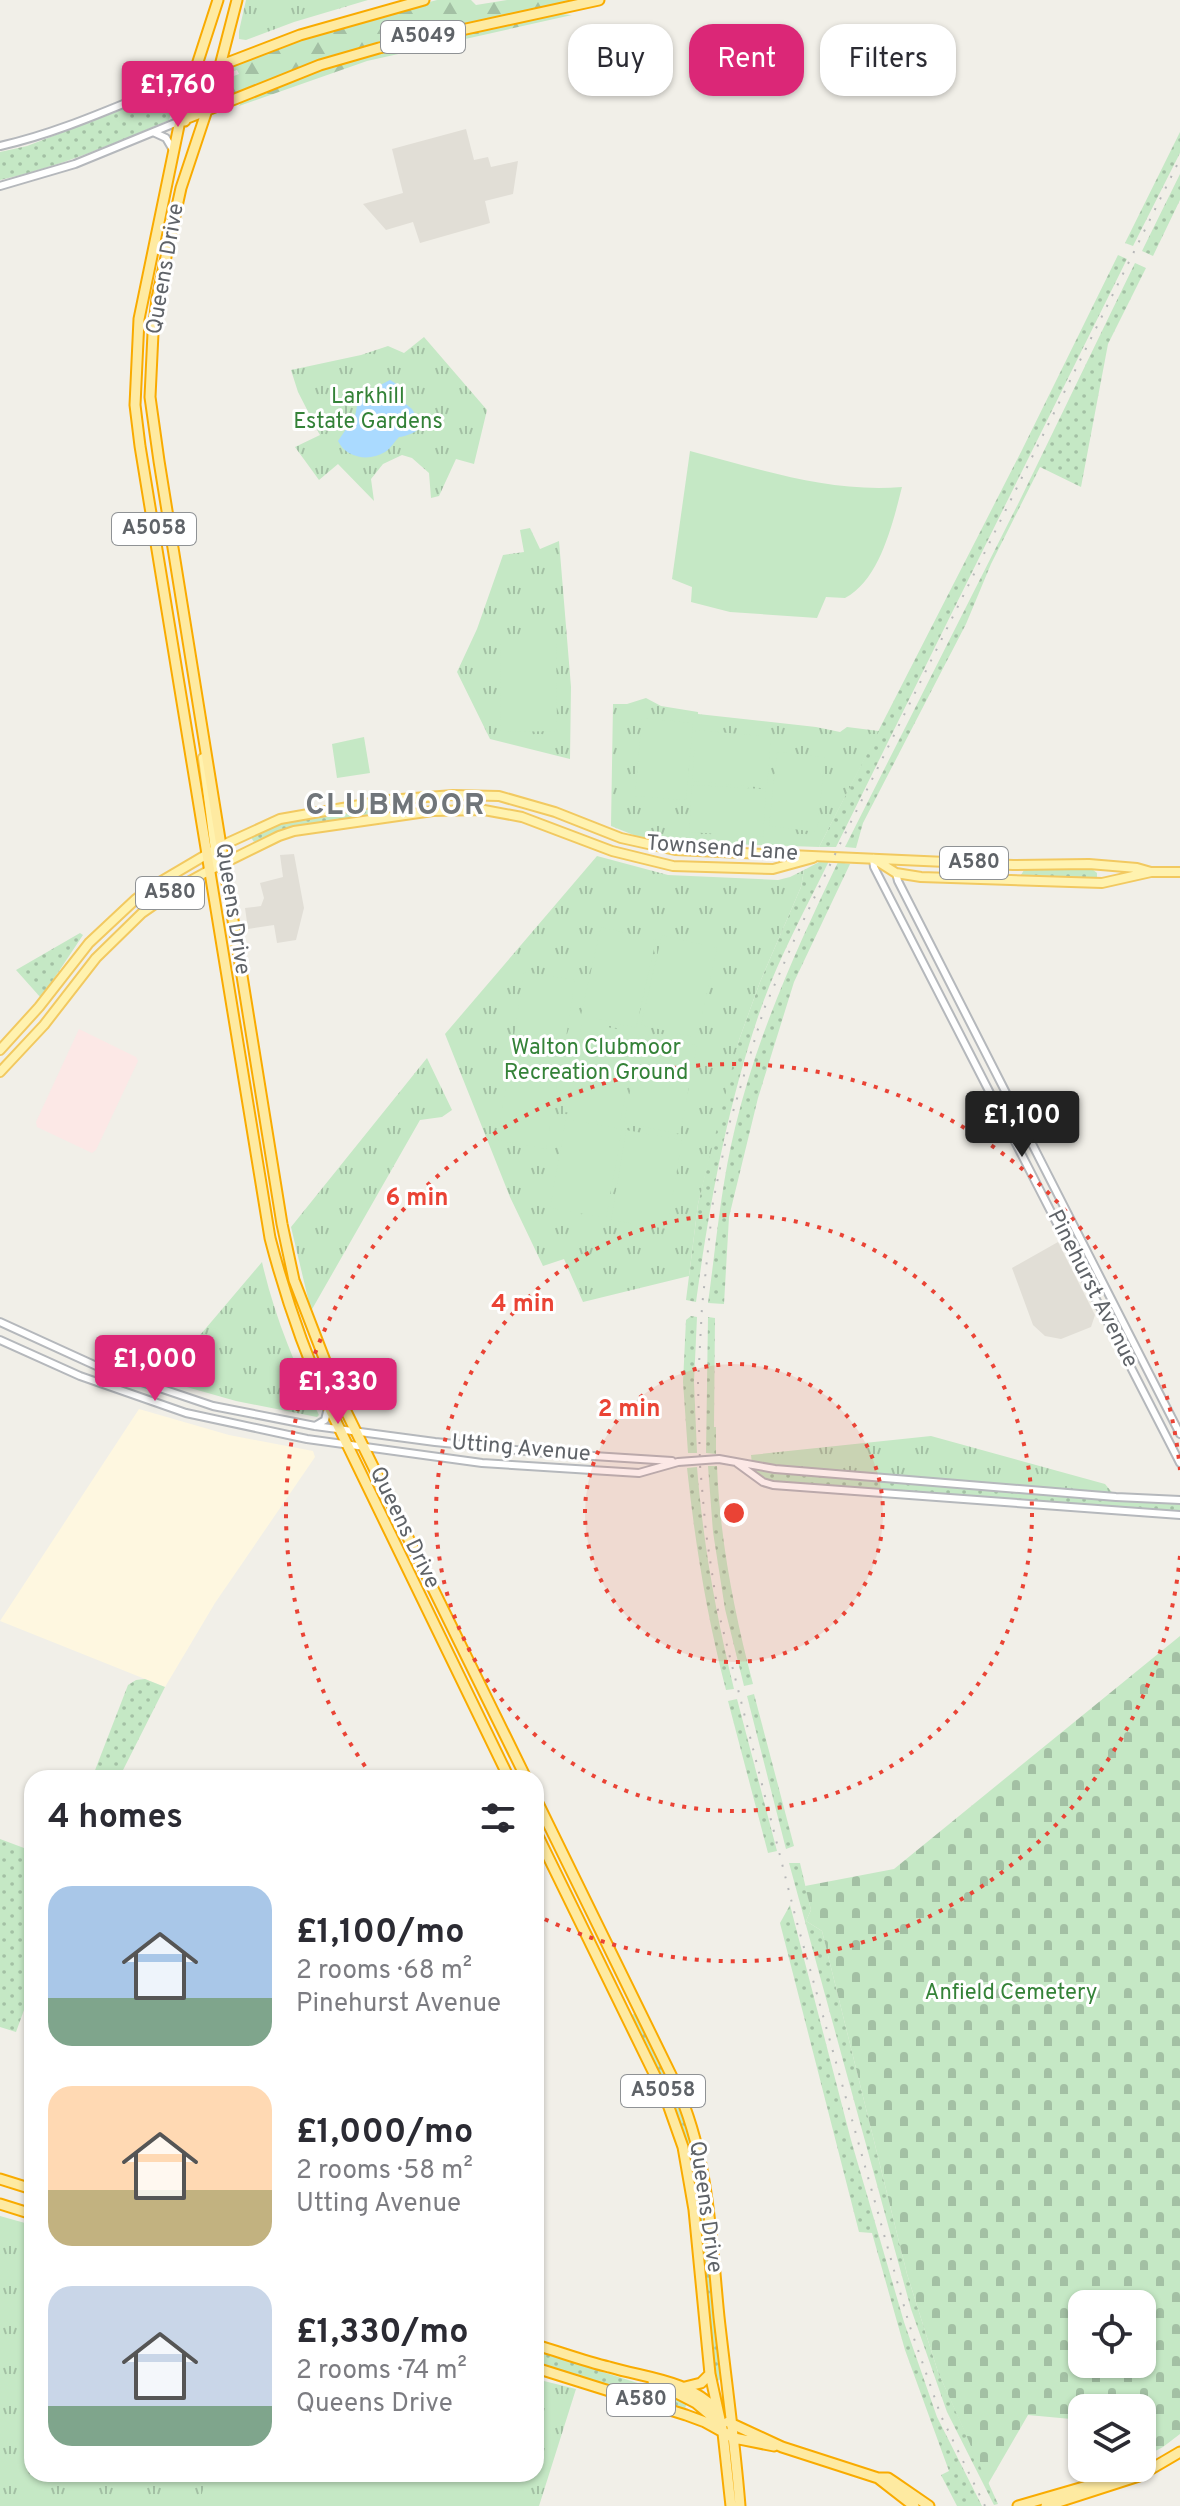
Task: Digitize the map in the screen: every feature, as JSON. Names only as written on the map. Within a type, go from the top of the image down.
[{"type":"highway","name":"Queens Drive","points":[[218,0],[193,76],[195,107],[157,298],[150,397],[204,737],[215,850],[210,870],[270,1238],[304,1351],[505,1770]]},
{"type":"highway","name":"Queens Drive","points":[[237,0],[217,67],[195,107],[183,120],[178,134],[138,323],[135,405],[215,850],[225,863],[282,1224],[294,1280],[339,1397],[522,1770]]},
{"type":"highway","name":"A5049","points":[[193,76],[329,25],[424,0]]},
{"type":"highway","name":"A5049","points":[[183,120],[195,107],[320,65],[379,48],[599,0]]},
{"type":"highway","points":[[229,32],[234,47],[246,53],[252,52]]},
{"type":"highway","points":[[195,107],[217,67]]},
{"type":"highway","points":[[193,76],[209,82]]},
{"type":"highway","name":"Queens Drive","points":[[544,1815],[683,2100],[699,2148],[709,2208],[731,2506]]},
{"type":"highway","name":"Queens Drive","points":[[544,1848],[665,2096],[683,2147],[694,2210],[710,2374],[724,2424]]},
{"type":"highway","points":[[0,2179],[24,2186]]},
{"type":"highway","points":[[0,2204],[24,2212]]},
{"type":"highway","points":[[694,2210],[709,2208]]},
{"type":"highway","name":"A580","points":[[544,2347],[685,2387],[705,2398],[734,2438],[782,2447]]},
{"type":"highway","name":"A580","points":[[544,2370],[705,2422],[724,2424]]},
{"type":"highway","name":"A580","points":[[685,2387],[701,2383],[710,2374]]},
{"type":"highway","name":"A580","points":[[643,2376],[696,2403],[724,2424],[782,2447],[878,2478],[888,2478],[929,2506]]},
{"type":"highway","points":[[734,2438],[740,2506]]},
{"type":"highway","points":[[1156,2460],[1180,2445]]},
{"type":"highway","points":[[1046,2506],[1139,2476],[1180,2452]]},
{"type":"highway","name":"A580","points":[[878,2478],[914,2506]]},
{"type":"highway","points":[[1018,2506],[1101,2482]]},
{"type":"main road","name":"Townsend Lane","points":[[215,850],[280,819],[400,799],[453,795],[499,796],[555,812],[621,838],[660,848],[817,856]]},
{"type":"main road","name":"Townsend Lane","points":[[225,863],[294,831],[401,814],[462,810],[502,813],[612,851],[673,866],[773,869],[817,856]]},
{"type":"main road","name":"A580","points":[[0,1050],[39,1007],[89,943],[113,919],[149,889],[215,850]]},
{"type":"main road","name":"A580","points":[[817,856],[1013,865],[1089,864],[1151,872]]},
{"type":"main road","name":"A580","points":[[873,859],[896,873],[921,877],[1088,883],[1116,881],[1151,872],[1180,872]]},
{"type":"main road","name":"A580","points":[[0,1072],[44,1025],[109,944],[157,901],[225,863]]},
{"type":"street","points":[[0,146],[76,123],[193,76]]},
{"type":"street","points":[[0,186],[47,174],[183,120]]},
{"type":"street","points":[[153,132],[168,140],[174,156]]},
{"type":"street","name":"Pinehurst Avenue","points":[[873,859],[874,867],[1180,1463]]},
{"type":"street","name":"Pinehurst Avenue","points":[[896,873],[1180,1434]]},
{"type":"street","name":"Utting Avenue","points":[[0,1322],[103,1369],[184,1398],[341,1430],[486,1448],[678,1462],[734,1461],[750,1468],[1180,1500]]},
{"type":"street","name":"Utting Avenue","points":[[0,1340],[80,1376],[161,1406],[272,1432],[482,1463],[639,1473],[678,1462]]},
{"type":"street","points":[[315,1426],[325,1420],[328,1405]]},
{"type":"street","name":"Utting Avenue","points":[[750,1468],[763,1482],[773,1485],[1180,1515]]},
{"type":"shaded area","points":[[466,129],[474,160],[488,157],[491,167],[518,161],[513,194],[485,201],[490,223],[420,243],[413,222],[386,230],[363,204],[403,193],[392,149]]},
{"type":"shaded area","points":[[294,854],[304,908],[296,940],[277,943],[274,925],[248,929],[245,908],[261,906],[264,898],[260,883],[283,877],[280,855]]},
{"type":"shaded area","points":[[79,1029],[136,1057],[138,1061],[92,1153],[37,1127],[36,1122]]},
{"type":"shaded area","points":[[1058,1242],[1095,1315],[1091,1327],[1061,1339],[1045,1336],[1033,1325],[1012,1268]]},
{"type":"shaded area","points":[[139,1409],[229,1435],[313,1451],[315,1457],[215,1603],[165,1687],[0,1621]]},
{"type":"green space","points":[[246,0],[368,0],[246,40],[239,39],[239,31]]},
{"type":"green space","points":[[437,0],[471,0],[476,5],[507,0],[585,0],[445,28],[354,52],[219,100],[227,85],[226,79],[239,74],[237,70],[228,73],[230,66],[324,30]]},
{"type":"green space","points":[[559,14],[572,15],[367,61],[239,106],[242,101],[265,91],[364,55]]},
{"type":"green space","points":[[178,88],[169,120],[65,162],[0,180],[0,152],[27,146]]},
{"type":"green space","points":[[1180,132],[1180,153],[1133,246],[1125,243]]},
{"type":"green space","points":[[1180,174],[1180,200],[1153,256],[1142,251]]},
{"type":"green space","points":[[1118,255],[1127,259],[836,847],[819,847],[1021,452]]},
{"type":"green space","points":[[1135,263],[1146,268],[1108,344],[1081,487],[1040,467],[991,564],[966,624],[863,823],[856,848],[845,847],[1021,498]]},
{"type":"green space","name":"Larkhill Estate Gardens","points":[[424,337],[487,410],[474,464],[456,459],[439,496],[431,498],[429,473],[412,458],[402,455],[383,464],[371,479],[374,501],[338,464],[319,480],[295,447],[320,435],[298,392],[291,370],[388,346],[404,353]]},
{"type":"green space","points":[[690,451],[821,483],[902,487],[883,549],[867,578],[845,598],[826,597],[817,618],[730,612],[691,602],[692,587],[672,579]]},
{"type":"green space","points":[[530,528],[540,549],[559,541],[571,687],[570,759],[490,739],[457,672],[477,629],[503,555],[524,552],[520,530]]},
{"type":"green space","points":[[500,638],[556,638],[557,731],[501,732]]},
{"type":"green space","points":[[646,698],[661,706],[698,714],[840,732],[847,727],[879,731],[819,847],[669,842],[641,838],[611,826],[613,704],[627,704]]},
{"type":"green space","points":[[642,718],[693,723],[686,800],[635,796]]},
{"type":"green space","points":[[696,730],[771,737],[767,788],[692,781]]},
{"type":"green space","points":[[364,737],[370,773],[337,778],[332,744]]},
{"type":"green space","points":[[777,752],[825,757],[817,832],[769,826]]},
{"type":"green space","points":[[692,785],[766,789],[763,837],[689,832]]},
{"type":"green space","points":[[371,807],[373,814],[290,828],[254,842],[250,836],[281,823]]},
{"type":"green space","name":"Walton Clubmoor Recreation Ground","points":[[597,856],[668,875],[778,880],[804,870],[801,887],[739,1040],[698,1204],[689,1276],[583,1302],[564,1259],[543,1266],[510,1197],[445,1034]]},
{"type":"green space","points":[[821,861],[829,861],[775,973],[748,1047],[721,1155],[696,1302],[686,1300],[698,1204],[739,1040],[801,887],[804,870]]},
{"type":"green space","points":[[838,862],[850,864],[794,982],[758,1098],[729,1217],[724,1304],[708,1303],[726,1171],[744,1093],[779,992]]},
{"type":"green space","points":[[1092,869],[1097,873],[1097,878],[1024,878],[1021,875],[1024,870]]},
{"type":"green space","points":[[601,927],[656,940],[636,1028],[581,1015]]},
{"type":"green space","points":[[80,933],[83,935],[41,998],[16,970]]},
{"type":"green space","points":[[662,935],[717,948],[697,1038],[641,1025]]},
{"type":"green space","points":[[524,972],[575,980],[562,1063],[511,1055]]},
{"type":"green space","points":[[582,1022],[637,1033],[620,1123],[565,1112]]},
{"type":"green space","points":[[641,1034],[697,1045],[680,1134],[624,1123]]},
{"type":"green space","points":[[427,1058],[452,1110],[442,1117],[420,1120],[311,1311],[291,1227]]},
{"type":"green space","points":[[511,1058],[560,1066],[546,1149],[497,1140]]},
{"type":"green space","points":[[566,1119],[622,1129],[606,1218],[550,1208]]},
{"type":"green space","points":[[626,1130],[682,1140],[667,1229],[611,1220]]},
{"type":"green space","points":[[262,1262],[279,1321],[319,1415],[317,1417],[236,1401],[162,1380]]},
{"type":"green space","points":[[691,1316],[697,1317],[694,1382],[697,1453],[688,1453],[683,1382],[686,1320]]},
{"type":"green space","points":[[708,1317],[715,1318],[716,1454],[706,1453]]},
{"type":"green space","points":[[931,1436],[1105,1484],[1116,1497],[752,1464],[751,1455]]},
{"type":"green space","points":[[734,1461],[1180,1500],[1180,1515],[773,1485]]},
{"type":"green space","points":[[708,1466],[717,1466],[729,1576],[753,1684],[744,1686],[725,1609],[713,1532]]},
{"type":"green space","points":[[697,1467],[711,1579],[734,1689],[726,1690],[702,1580],[687,1468]]},
{"type":"green space","name":"Anfield Cemetery","points":[[1180,1636],[1180,2434],[1163,2447],[1156,2451],[1156,2394],[1068,2394],[1068,2419],[1028,2415],[988,2484],[938,2372],[907,2274],[822,1931],[806,1921],[811,1910],[805,1886],[894,1869]]},
{"type":"green space","points":[[145,1679],[165,1687],[123,1770],[95,1770],[128,1685]]},
{"type":"green space","points":[[754,1694],[794,1846],[786,1849],[747,1696]]},
{"type":"green space","points":[[737,1699],[777,1851],[768,1853],[728,1701]]},
{"type":"green space","points":[[0,1839],[24,1848],[24,2010],[16,2032],[0,2027]]},
{"type":"green space","points":[[789,1863],[800,1863],[811,1910],[806,1921],[822,1931],[907,2274],[938,2372],[998,2504],[994,2505],[947,2412],[911,2309]]},
{"type":"green space","points":[[790,1905],[851,2140],[904,2322],[937,2417],[982,2506],[957,2506],[941,2475],[949,2471],[905,2350],[872,2233],[859,2232],[780,1923]]},
{"type":"green space","points":[[636,2012],[680,2102],[691,2135],[706,2204],[697,2204],[690,2163],[631,2016]]},
{"type":"green space","points":[[707,2213],[721,2379],[716,2382],[696,2214]]},
{"type":"green space","points":[[0,2216],[24,2223],[24,2482],[544,2482],[544,2381],[576,2389],[539,2506],[0,2506]]},
{"type":"green space","points":[[544,2354],[660,2390],[687,2402],[685,2409],[544,2367]]},
{"type":"green space","points":[[206,2482],[521,2482],[514,2506],[198,2506]]},
{"type":"water","points":[[390,380],[401,391],[398,398],[412,409],[422,426],[399,437],[379,455],[352,455],[338,441],[355,416],[359,396]]},
{"type":"railway","points":[[985,2506],[941,2416],[909,2324],[796,1919],[717,1606],[700,1465],[698,1383],[702,1307],[713,1202],[729,1125],[764,1009],[839,846],[1180,159]]},
{"type":"district","name":"CLUBMOOR","points":[[396,806]]}]
